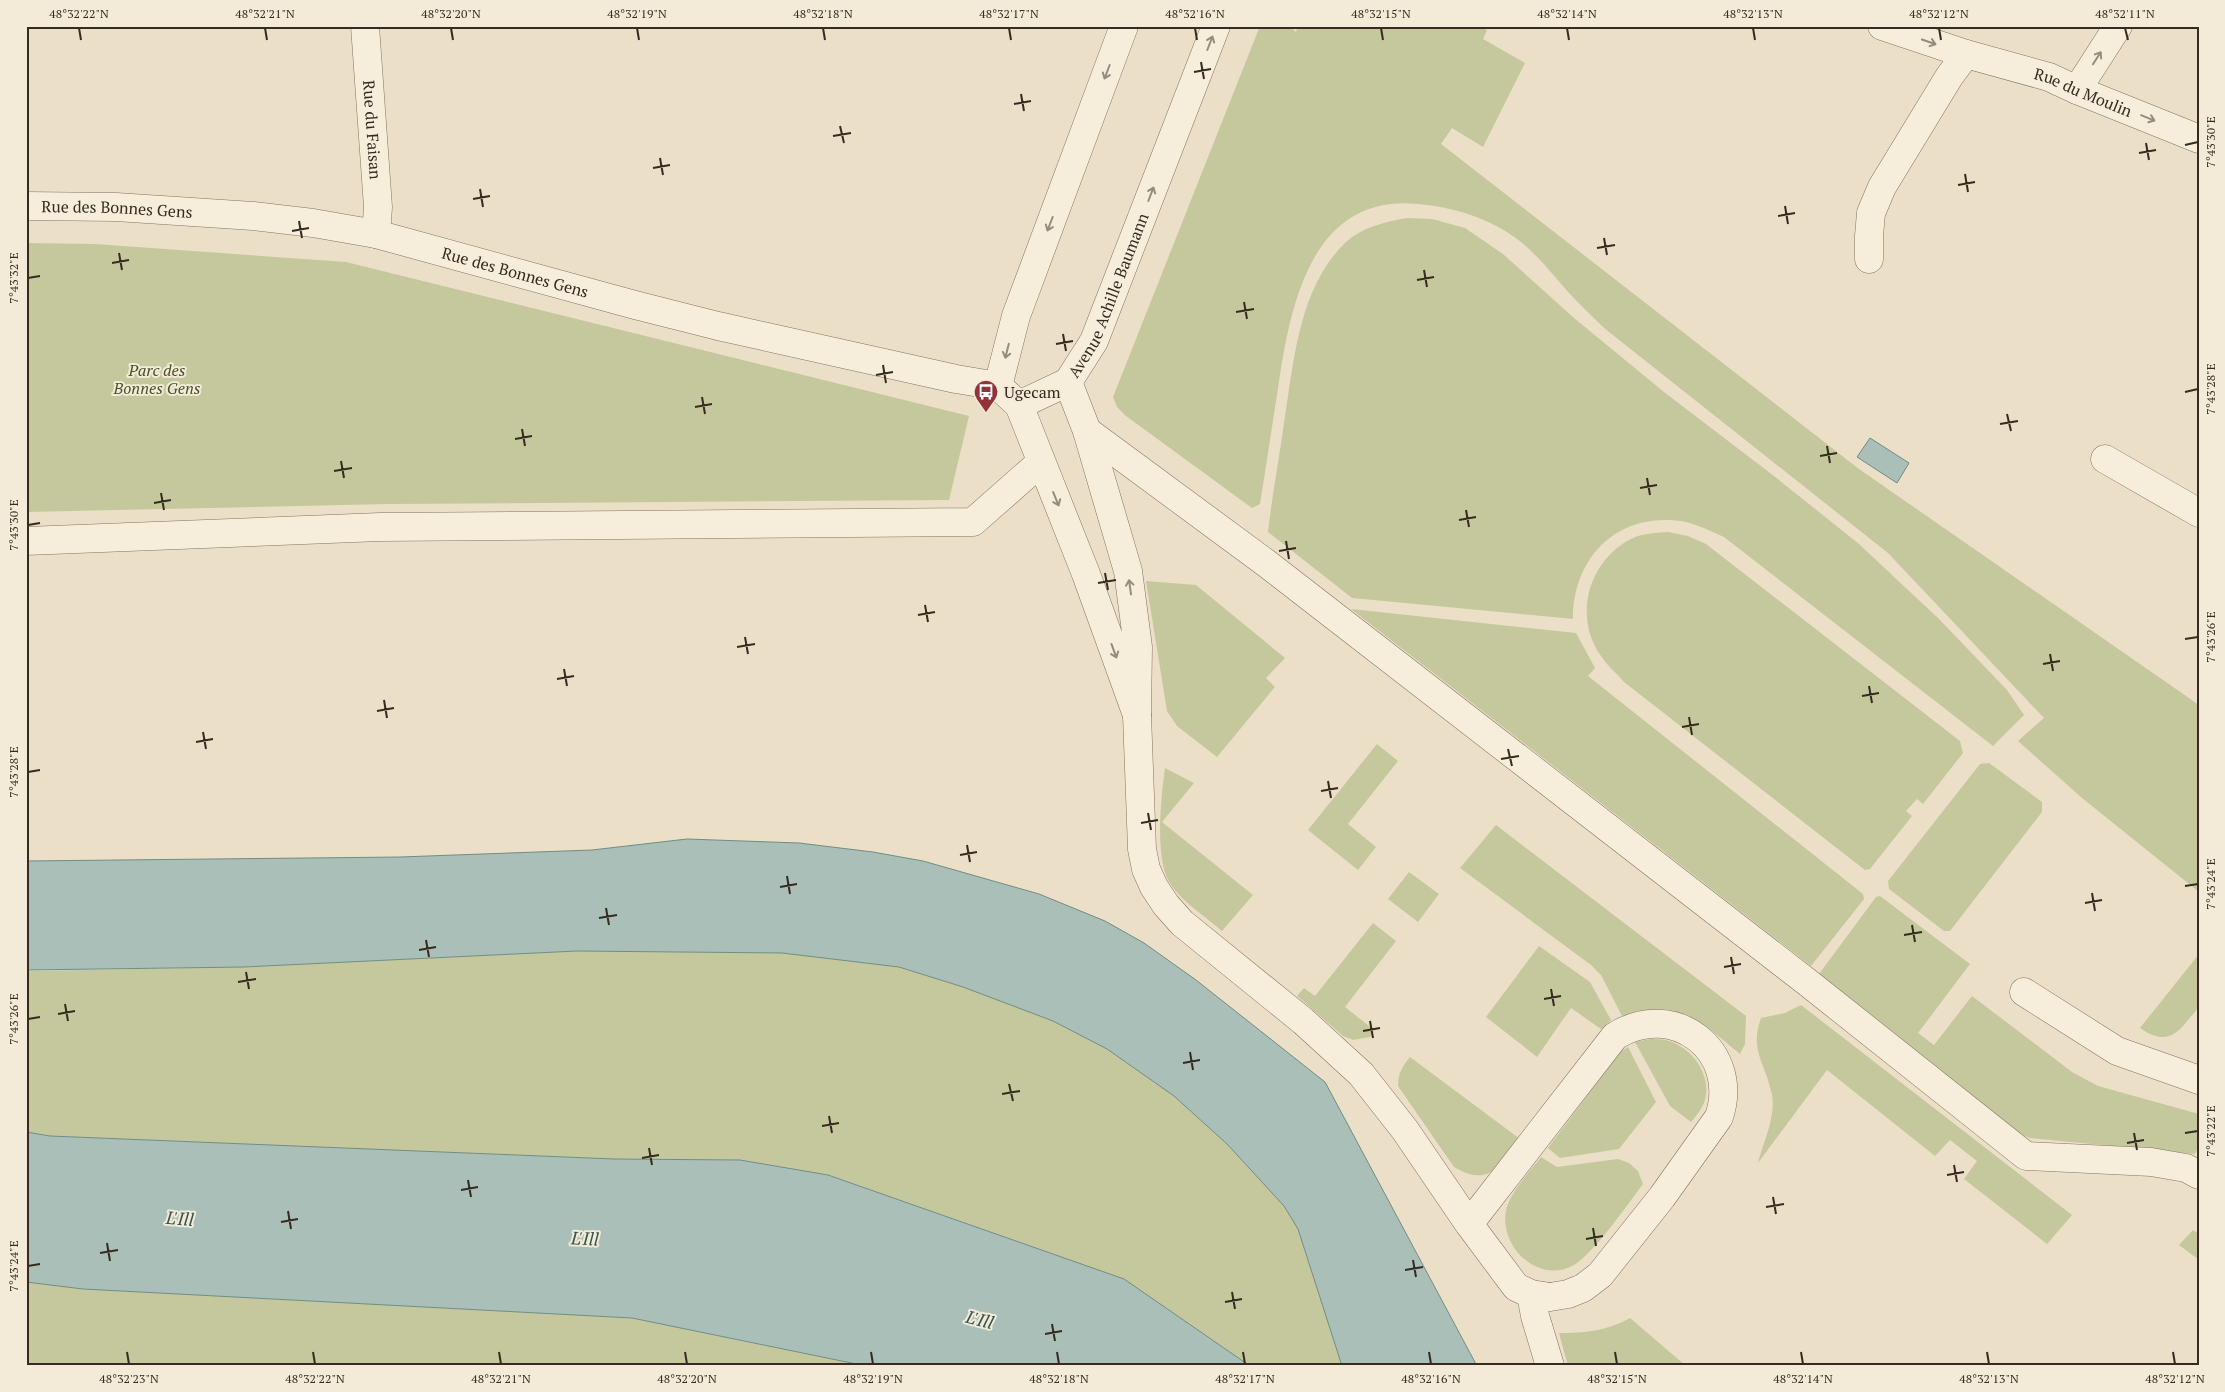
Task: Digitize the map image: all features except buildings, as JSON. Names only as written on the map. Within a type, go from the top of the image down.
[{"type":"street","name":"Rue du Faisan","points":[[366,26],[378,207],[376,234]]},
{"type":"street","points":[[1124,26],[1016,316],[998,386],[1018,405],[1086,574],[1137,716]]},
{"type":"street","name":"Avenue Achille Baumann","points":[[1018,405],[1068,382],[1094,340],[1216,26]]},
{"type":"street","name":"Rue du Moulin","points":[[1882,26],[1966,54],[2049,76],[2077,90],[2199,139]]},
{"type":"street","points":[[2077,90],[2118,26]]},
{"type":"street","points":[[1869,258],[1871,213],[1882,187],[1949,77],[1966,54]]},
{"type":"street","name":"Rue des Bonnes Gens","points":[[26,206],[116,207],[253,216],[313,223],[376,234],[635,306],[956,380],[998,386]]},
{"type":"street","points":[[1068,382],[1087,431],[1128,571],[1138,647],[1137,716],[1142,849],[1146,869],[1166,905],[1201,941],[1302,1021],[1362,1074],[1406,1130],[1469,1224],[1516,1287],[1531,1294],[1550,1297],[1568,1294],[1583,1288],[1600,1275],[1662,1197],[1719,1117],[1724,1104],[1724,1084],[1719,1064],[1708,1047],[1693,1034],[1676,1026],[1659,1023],[1640,1025],[1615,1036],[1469,1224]]},
{"type":"street","points":[[1087,431],[1266,563],[1807,982],[2026,1156],[2151,1162],[2186,1168],[2199,1175]]},
{"type":"street","points":[[2105,459],[2199,513]]},
{"type":"street","points":[[26,541],[380,527],[973,522],[1041,462]]},
{"type":"street","points":[[2024,992],[2117,1050],[2199,1080]]},
{"type":"street","points":[[1531,1294],[1535,1316],[1550,1366]]},
{"type":"green space","points":[[1260,26],[1289,26],[1296,32],[1298,26],[1478,26],[1487,30],[1483,39],[1525,63],[1483,147],[1452,128],[1441,144],[1859,469],[2199,705],[2199,892],[2082,798],[2018,741],[2044,718],[1888,553],[1604,328],[1531,251],[1517,239],[1483,219],[1444,208],[1418,204],[1381,206],[1351,218],[1328,238],[1310,265],[1288,329],[1260,504],[1252,508],[1126,416],[1117,407],[1113,397]]},
{"type":"green space","points":[[1407,218],[1432,219],[1465,228],[1503,254],[1574,318],[1664,392],[1859,544],[1939,619],[2007,690],[2024,715],[1993,746],[1724,537],[1684,522],[1669,520],[1648,521],[1629,527],[1613,536],[1599,548],[1588,563],[1580,580],[1575,599],[1573,619],[1352,598],[1268,532],[1295,351],[1308,304],[1317,282],[1329,261],[1352,237],[1374,226]]},
{"type":"green space","name":"Parc des Bonnes Gens","points":[[26,243],[95,244],[346,262],[969,416],[949,500],[388,504],[26,512]]},
{"type":"green space","points":[[1668,532],[1688,536],[1706,544],[1960,741],[1963,753],[1923,804],[1917,799],[1906,811],[1912,816],[1870,869],[1865,870],[1624,682],[1606,663],[1592,641],[1587,608],[1589,591],[1595,575],[1604,561],[1616,549],[1635,537],[1644,534]]},
{"type":"green space","points":[[1146,581],[1196,585],[1285,658],[1266,678],[1275,687],[1217,757],[1177,726],[1167,711]]},
{"type":"green space","points":[[1351,609],[1576,633],[1595,668],[1588,676],[1863,894],[1864,899],[1811,966]]},
{"type":"green space","points":[[1377,744],[1398,761],[1348,824],[1376,847],[1358,870],[1308,830]]},
{"type":"green space","points":[[1989,763],[2042,802],[2042,812],[1950,931],[1944,931],[1889,889],[1888,881],[1980,764]]},
{"type":"green space","points":[[1165,768],[1194,783],[1162,822],[1253,895],[1222,931],[1179,894],[1168,880],[1164,869],[1161,855],[1160,825]]},
{"type":"green space","points":[[1496,825],[1746,1016],[1745,1044],[1740,1054],[1712,1031],[1687,1016],[1659,1011],[1622,1016],[1601,975],[1591,965],[1460,868]]},
{"type":"green space","points":[[1409,872],[1439,894],[1418,922],[1388,899]]},
{"type":"green space","points":[[1880,896],[1970,964],[1918,1033],[1934,1045],[1972,996],[2072,1072],[2098,1086],[2199,1114],[2199,1146],[2195,1154],[2030,1138],[2020,1134],[1819,974],[1876,897]]},
{"type":"green space","points":[[1373,923],[1396,941],[1345,1007],[1374,1030],[1370,1037],[1353,1040],[1343,1036],[1297,996],[1304,988],[1315,996]]},
{"type":"green space","points":[[1539,946],[1590,982],[1611,1020],[1601,1029],[1571,1008],[1537,1057],[1486,1017]]},
{"type":"green space","points":[[577,951],[782,953],[899,967],[963,987],[1053,1021],[1107,1049],[1174,1096],[1227,1144],[1284,1206],[1298,1229],[1342,1366],[1250,1366],[1124,1279],[828,1175],[740,1160],[614,1159],[50,1136],[26,1132],[26,971],[244,967]]},
{"type":"green space","points":[[2199,954],[2200,998],[2195,1012],[2177,1032],[2166,1037],[2154,1035],[2140,1028]]},
{"type":"green space","points":[[1801,1005],[2072,1215],[2047,1244],[1964,1179],[1977,1161],[1950,1140],[1935,1156],[1827,1070],[1758,1163],[1771,1121],[1773,1103],[1758,1049],[1757,1040],[1761,1018],[1785,1013]]},
{"type":"green space","points":[[1650,1039],[1664,1040],[1677,1044],[1697,1062],[1705,1077],[1705,1099],[1701,1109],[1691,1122],[1670,1106],[1635,1042]]},
{"type":"green space","points":[[1628,1047],[1656,1102],[1619,1149],[1560,1158],[1548,1148],[1620,1052]]},
{"type":"green space","points":[[1410,1057],[1520,1139],[1506,1158],[1493,1171],[1476,1175],[1466,1173],[1454,1167],[1398,1086],[1401,1070]]},
{"type":"green space","points":[[1541,1157],[1557,1167],[1618,1159],[1629,1163],[1638,1171],[1643,1184],[1591,1250],[1574,1265],[1561,1270],[1548,1270],[1535,1266],[1524,1259],[1515,1249],[1505,1224],[1506,1211],[1511,1197]]},
{"type":"green space","points":[[2193,1230],[2199,1234],[2199,1260],[2179,1245]]},
{"type":"green space","points":[[26,1282],[83,1289],[632,1318],[866,1366],[26,1366]]},
{"type":"green space","points":[[1630,1318],[1686,1366],[1568,1366],[1559,1333],[1595,1330],[1613,1326]]},
{"type":"water","points":[[1870,438],[1909,463],[1897,483],[1857,457]]},
{"type":"water","points":[[687,839],[799,843],[873,852],[923,861],[1039,894],[1105,921],[1144,943],[1196,980],[1325,1082],[1477,1366],[1342,1366],[1298,1229],[1284,1206],[1227,1144],[1174,1096],[1107,1049],[1053,1021],[963,987],[899,967],[782,953],[577,951],[244,967],[26,970],[26,861],[400,857],[592,850]]},
{"type":"water","name":"L'Ill","points":[[26,1132],[50,1136],[614,1159],[740,1160],[828,1175],[1124,1279],[1250,1366],[866,1366],[632,1318],[83,1289],[26,1282]]},
{"type":"place","name":"Ugecam","points":[[986,413]]}]
